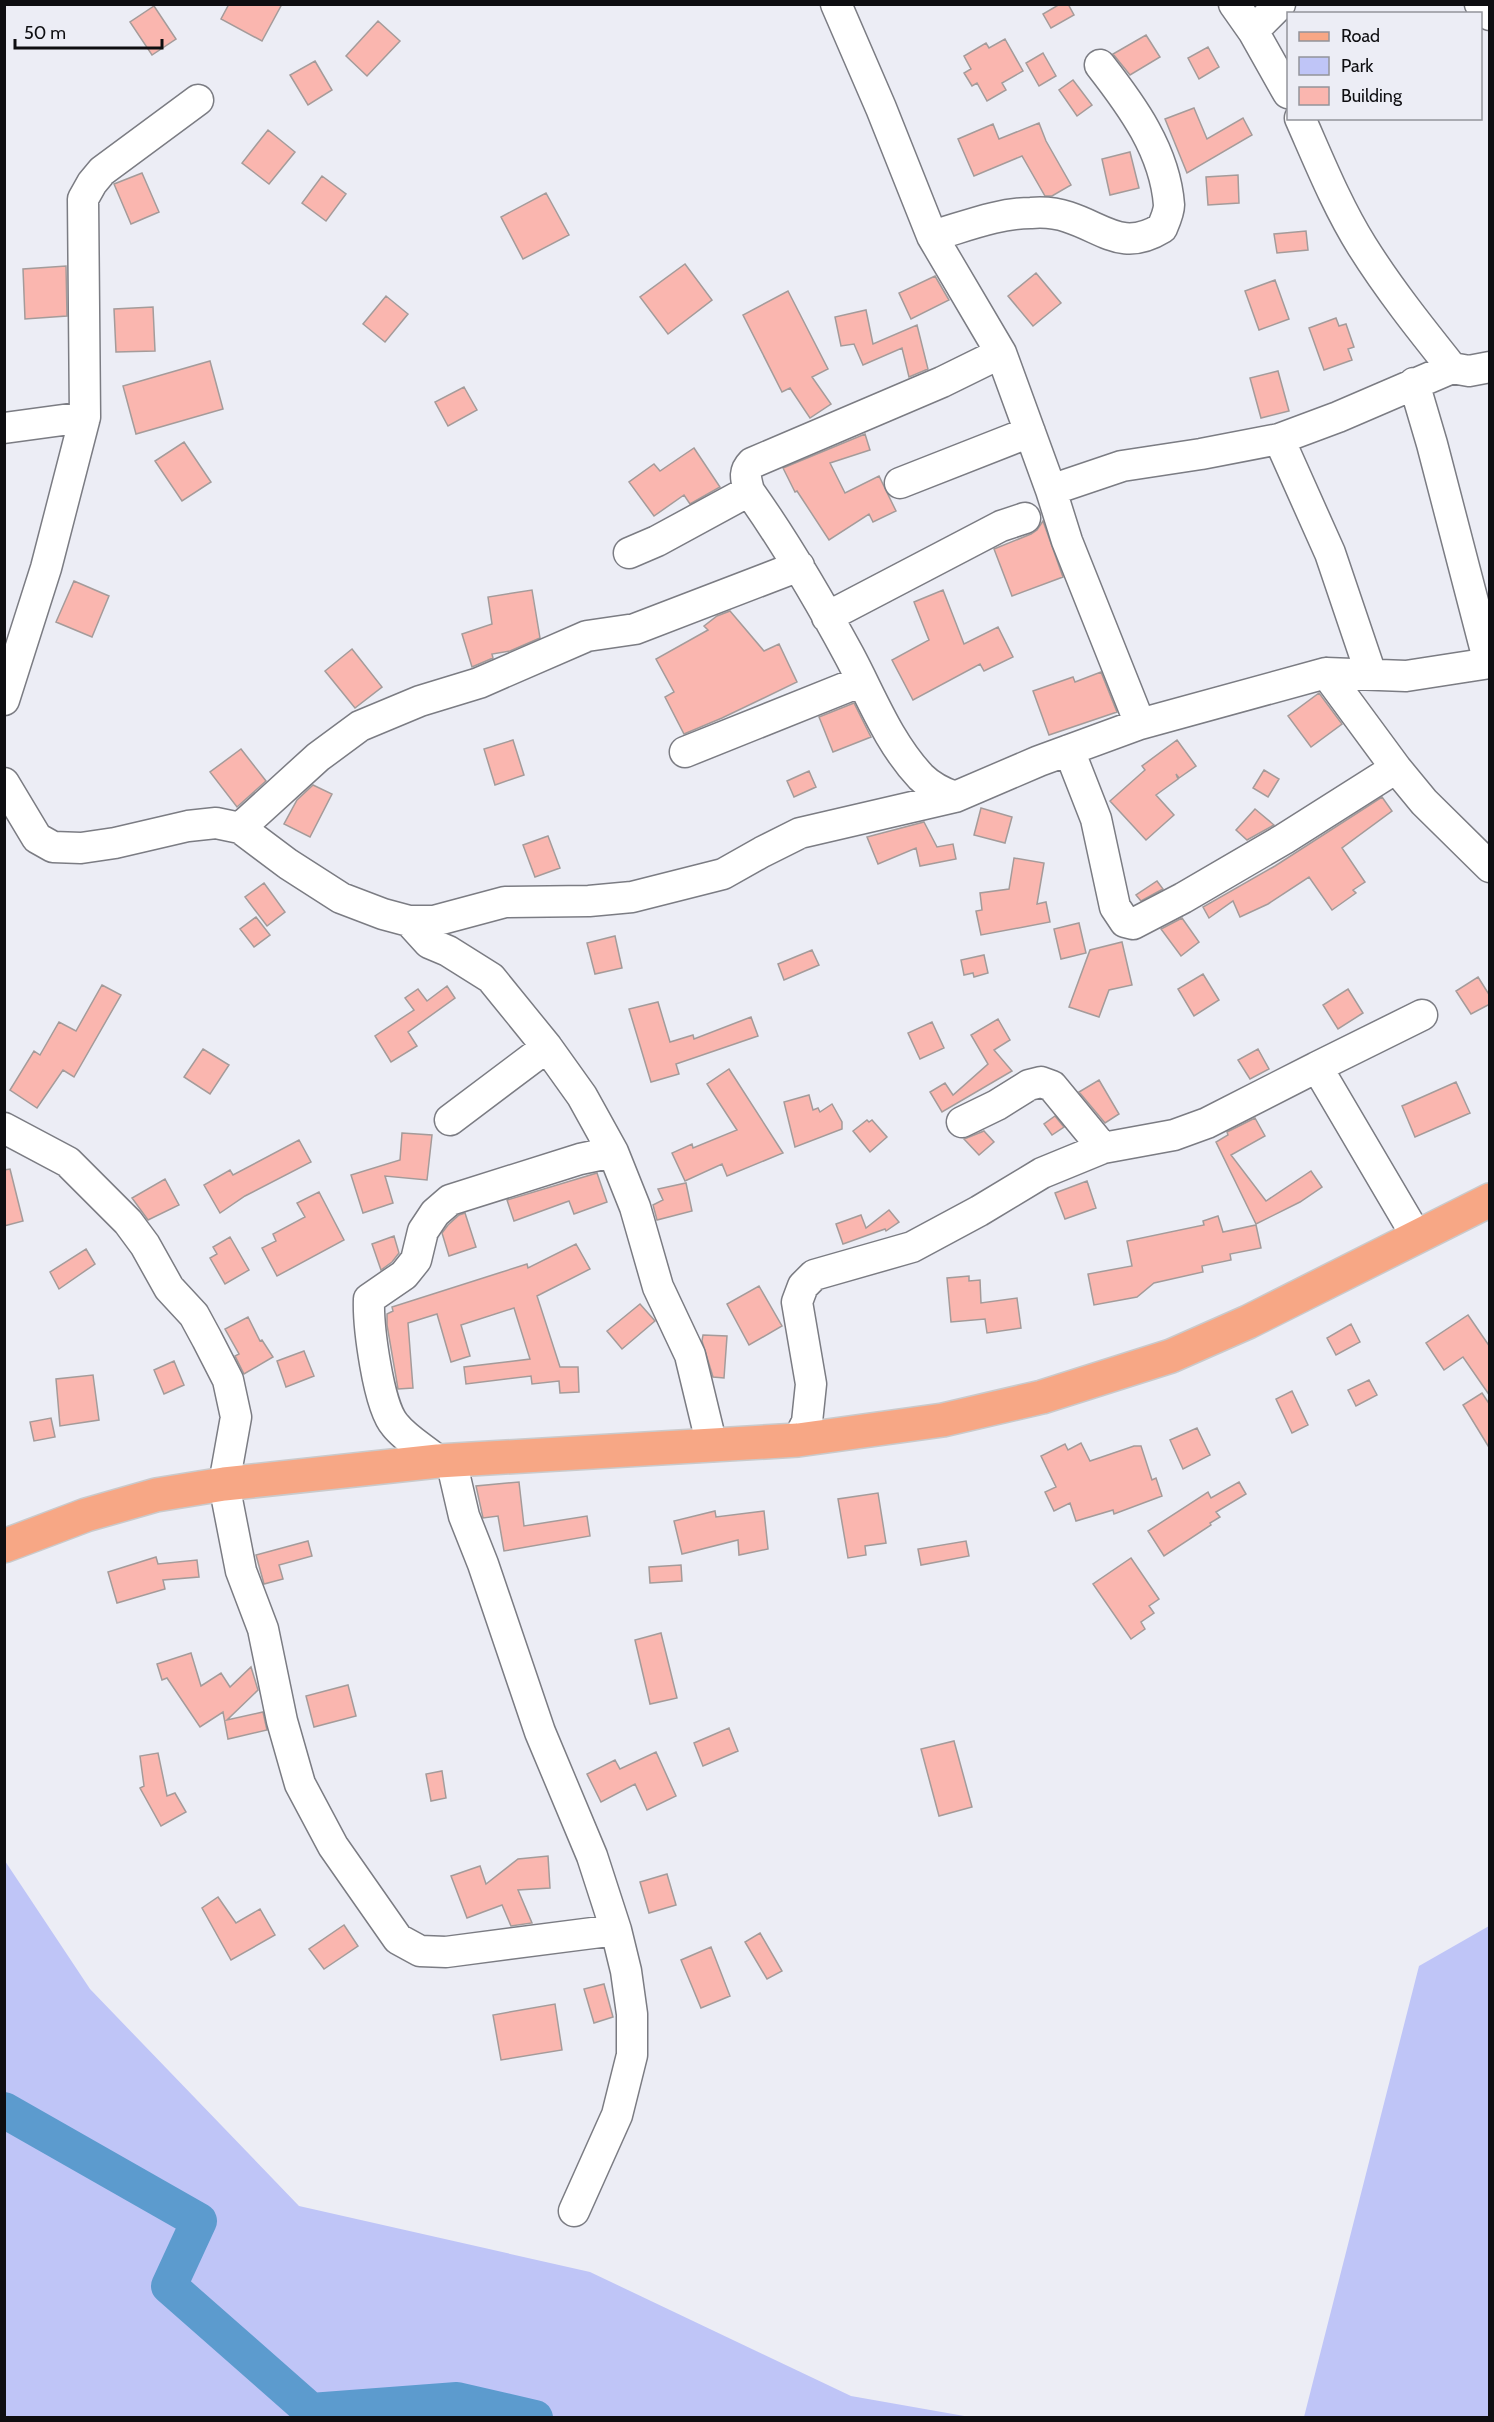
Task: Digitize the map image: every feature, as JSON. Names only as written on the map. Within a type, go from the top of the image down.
[{"type":"main road","points":[[4,1546],[86,1515],[146,1498],[224,1484],[445,1460],[798,1440],[944,1420],[1042,1397],[1171,1356],[1248,1322],[1490,1200]]},
{"type":"street","points":[[836,4],[882,108],[932,236],[1001,353],[1051,490],[1066,541],[1140,724]]},
{"type":"street","points":[[1234,4],[1253,31],[1287,91]]},
{"type":"street","points":[[1253,31],[1280,4]]},
{"type":"street","points":[[1480,4],[1490,15]]},
{"type":"street","points":[[932,236],[987,220],[1028,213],[1052,213],[1068,217],[1120,239],[1148,237],[1162,228],[1169,207],[1160,162],[1143,123],[1100,64]]},
{"type":"street","points":[[4,700],[46,568],[85,417],[83,199],[102,171],[198,100]]},
{"type":"street","points":[[1301,120],[1328,181],[1361,245],[1401,304],[1452,368]]},
{"type":"street","points":[[955,797],[936,790],[920,776],[897,747],[799,566],[748,491],[745,475],[746,468],[752,463],[942,382],[1001,353]]},
{"type":"street","points":[[1051,490],[1122,466],[1279,439],[1338,417],[1452,368],[1469,371],[1490,367]]},
{"type":"street","points":[[4,783],[37,838],[52,847],[81,848],[115,843],[188,826],[216,824],[240,828],[288,864],[341,898],[409,921],[434,921],[505,902],[589,901],[662,891],[723,874],[800,833],[955,797],[1069,750],[1140,724],[1326,673],[1406,676],[1489,663],[1414,383]]},
{"type":"street","points":[[4,428],[85,417]]},
{"type":"street","points":[[900,483],[1030,432]]},
{"type":"street","points":[[1279,439],[1329,553],[1371,674]]},
{"type":"street","points":[[629,553],[657,541],[748,491]]},
{"type":"street","points":[[827,617],[1001,526],[1025,518]]},
{"type":"street","points":[[240,828],[318,757],[360,726],[420,701],[479,683],[587,636],[635,629],[799,566]]},
{"type":"street","points":[[1326,673],[1424,802],[1490,867]]},
{"type":"street","points":[[685,752],[862,681]]},
{"type":"street","points":[[1069,750],[1096,819],[1115,907],[1125,922],[1133,924],[1183,898],[1284,839],[1396,768]]},
{"type":"street","points":[[409,921],[429,942],[491,978],[547,1047],[582,1096],[613,1152],[635,1208],[658,1287],[690,1355],[712,1446]]},
{"type":"street","points":[[798,1440],[807,1422],[811,1384],[797,1302],[803,1286],[814,1275],[912,1247],[979,1211],[1042,1173],[1103,1148],[1174,1135],[1207,1124],[1422,1015]]},
{"type":"street","points":[[450,1120],[547,1047]]},
{"type":"street","points":[[1317,1067],[1416,1237]]},
{"type":"street","points":[[962,1122],[998,1105],[1029,1085],[1041,1082],[1052,1086],[1103,1148]]},
{"type":"street","points":[[4,1128],[68,1162],[128,1222],[145,1245],[169,1288],[194,1315],[228,1380],[237,1417],[224,1484],[241,1571],[262,1629],[282,1722],[300,1784],[333,1846],[398,1939],[420,1951],[446,1952],[616,1930]]},
{"type":"street","points":[[574,2211],[618,2115],[632,2055],[632,2014],[626,1971],[616,1930],[592,1856],[536,1721],[445,1460],[396,1426],[389,1417],[382,1396],[368,1314],[369,1299],[404,1275],[416,1260],[423,1231],[435,1214],[450,1200],[580,1159],[613,1152]]},
{"type":"green space","points":[[5,1861],[90,1989],[299,2206],[590,2272],[851,2396],[970,2417],[5,2417]]},
{"type":"green space","points":[[1489,1926],[1489,2417],[1304,2417],[1419,1966]]},
{"type":"building","points":[[229,4],[282,4],[262,41],[221,19]]},
{"type":"building","points":[[1060,4],[1068,4],[1074,15],[1051,28],[1043,14]]},
{"type":"building","points":[[154,6],[176,39],[152,55],[130,22]]},
{"type":"building","points":[[378,21],[400,41],[367,76],[346,56]]},
{"type":"building","points":[[1146,35],[1160,57],[1130,75],[1113,54]]},
{"type":"building","points":[[1005,39],[1023,71],[1002,83],[1006,90],[987,101],[977,83],[972,86],[964,73],[971,69],[964,56],[986,43],[989,48]]},
{"type":"building","points":[[1208,47],[1219,67],[1199,79],[1188,58]]},
{"type":"building","points":[[1043,53],[1056,76],[1039,86],[1026,63]]},
{"type":"building","points":[[315,61],[332,90],[308,105],[290,75]]},
{"type":"building","points":[[1073,80],[1092,105],[1077,116],[1059,90]]},
{"type":"building","points":[[1194,108],[1207,139],[1243,118],[1252,135],[1187,173],[1165,119]]},
{"type":"building","points":[[1039,123],[1046,141],[1071,185],[1052,196],[1045,196],[1022,156],[974,176],[958,139],[993,124],[999,139]]},
{"type":"building","points":[[268,130],[295,152],[269,184],[242,163]]},
{"type":"building","points":[[1130,152],[1139,188],[1110,195],[1102,159]]},
{"type":"building","points":[[142,173],[159,212],[131,224],[114,184]]},
{"type":"building","points":[[1238,175],[1239,203],[1208,205],[1206,177]]},
{"type":"building","points":[[322,176],[346,194],[326,221],[302,203]]},
{"type":"building","points":[[546,193],[569,235],[523,259],[501,217]]},
{"type":"building","points":[[1306,231],[1308,250],[1277,253],[1274,234]]},
{"type":"building","points":[[685,264],[712,300],[668,334],[640,297]]},
{"type":"building","points":[[66,266],[67,316],[25,319],[23,269]]},
{"type":"building","points":[[1036,273],[1061,303],[1033,326],[1008,296]]},
{"type":"building","points":[[935,276],[949,300],[911,319],[899,293]]},
{"type":"building","points":[[1275,280],[1289,319],[1259,330],[1245,291]]},
{"type":"building","points":[[788,291],[828,369],[812,377],[831,404],[810,418],[790,388],[782,392],[743,315]]},
{"type":"building","points":[[386,296],[408,314],[385,342],[363,324]]},
{"type":"building","points":[[153,307],[155,351],[116,352],[114,309]]},
{"type":"building","points":[[866,310],[873,344],[917,325],[928,369],[909,377],[902,348],[863,365],[854,344],[841,346],[835,317]]},
{"type":"building","points":[[1336,318],[1339,326],[1346,324],[1354,347],[1348,349],[1352,360],[1324,370],[1309,328]]},
{"type":"building","points":[[210,361],[223,409],[136,434],[123,386]]},
{"type":"building","points":[[1278,371],[1289,411],[1261,418],[1250,378]]},
{"type":"building","points":[[464,387],[477,410],[448,426],[435,402]]},
{"type":"building","points":[[865,434],[870,450],[830,463],[845,493],[879,476],[896,511],[873,522],[869,514],[829,540],[797,491],[795,492],[783,468]]},
{"type":"building","points":[[184,442],[211,482],[182,501],[155,461]]},
{"type":"building","points":[[694,448],[720,487],[690,504],[684,495],[654,516],[629,482],[654,464],[660,471]]},
{"type":"building","points":[[1043,521],[1063,577],[1012,596],[994,549],[1031,534]]},
{"type":"building","points":[[74,581],[109,596],[92,637],[56,622]]},
{"type":"building","points":[[532,590],[540,638],[510,651],[492,654],[493,658],[472,667],[462,634],[492,624],[488,597]]},
{"type":"building","points":[[943,590],[964,644],[998,627],[1013,657],[984,671],[980,664],[913,700],[892,660],[929,640],[914,602]]},
{"type":"building","points":[[730,611],[764,651],[779,644],[797,682],[684,734],[665,697],[674,692],[656,659],[708,630],[704,626],[717,616]]},
{"type":"building","points":[[352,649],[382,687],[355,708],[325,671]]},
{"type":"building","points":[[1101,672],[1117,712],[1049,735],[1033,691],[1073,677],[1075,682]]},
{"type":"building","points":[[1319,693],[1342,724],[1311,747],[1288,716]]},
{"type":"building","points":[[854,703],[871,737],[833,752],[819,717]]},
{"type":"building","points":[[513,740],[524,775],[495,785],[484,749]]},
{"type":"building","points":[[1177,740],[1196,766],[1179,778],[1176,774],[1178,779],[1156,795],[1174,815],[1146,840],[1110,801],[1145,770],[1142,766]]},
{"type":"building","points":[[241,749],[266,781],[237,807],[210,772]]},
{"type":"building","points":[[1264,770],[1279,779],[1268,797],[1253,788]]},
{"type":"building","points":[[809,771],[816,787],[794,797],[787,781]]},
{"type":"building","points":[[313,785],[332,794],[310,837],[284,824],[297,800]]},
{"type":"building","points":[[1382,797],[1392,811],[1342,848],[1365,882],[1353,890],[1356,893],[1332,910],[1309,877],[1268,904],[1240,917],[1233,901],[1209,918],[1203,907],[1275,866]]},
{"type":"building","points":[[981,808],[1012,817],[1005,843],[974,835]]},
{"type":"building","points":[[1255,809],[1274,825],[1247,840],[1236,830]]},
{"type":"building","points":[[924,822],[937,847],[953,844],[956,859],[920,866],[916,848],[878,864],[867,837]]},
{"type":"building","points":[[548,836],[560,868],[535,877],[523,845]]},
{"type":"building","points":[[1014,858],[1044,863],[1037,904],[1046,902],[1050,922],[981,935],[976,911],[982,910],[980,893],[1009,889]]},
{"type":"building","points":[[1157,881],[1163,889],[1141,901],[1136,895]]},
{"type":"building","points":[[264,883],[285,912],[267,926],[245,897]]},
{"type":"building","points":[[256,917],[270,935],[254,947],[240,929]]},
{"type":"building","points":[[1182,918],[1199,942],[1181,956],[1161,929]]},
{"type":"building","points":[[1079,923],[1086,953],[1061,959],[1054,929]]},
{"type":"building","points":[[615,936],[622,968],[595,974],[587,943]]},
{"type":"building","points":[[1122,942],[1132,985],[1109,990],[1099,1017],[1069,1007],[1090,950]]},
{"type":"building","points":[[812,950],[819,965],[784,980],[778,964]]},
{"type":"building","points":[[984,955],[988,973],[974,977],[973,973],[964,975],[961,960]]},
{"type":"building","points":[[1203,974],[1219,1000],[1194,1016],[1178,989]]},
{"type":"building","points":[[1478,977],[1490,996],[1490,1004],[1471,1014],[1456,991]]},
{"type":"building","points":[[102,985],[121,995],[74,1077],[63,1070],[37,1108],[10,1090],[34,1051],[40,1055],[59,1022],[76,1031]]},
{"type":"building","points":[[447,986],[455,998],[408,1032],[417,1046],[391,1062],[375,1036],[414,1010],[405,998],[418,989],[427,1001]]},
{"type":"building","points":[[1348,989],[1363,1013],[1338,1029],[1323,1005]]},
{"type":"building","points":[[658,1002],[670,1042],[693,1035],[694,1039],[751,1017],[758,1036],[676,1064],[679,1074],[651,1082],[629,1009]]},
{"type":"building","points":[[998,1019],[1010,1040],[994,1050],[1012,1071],[942,1112],[930,1092],[945,1083],[953,1095],[988,1064],[971,1035]]},
{"type":"building","points":[[932,1022],[944,1048],[920,1059],[908,1033]]},
{"type":"building","points":[[203,1049],[229,1065],[210,1094],[184,1077]]},
{"type":"building","points":[[1258,1049],[1269,1069],[1250,1079],[1238,1060]]},
{"type":"building","points":[[729,1069],[783,1153],[727,1176],[722,1164],[685,1181],[672,1153],[692,1144],[693,1148],[737,1130],[707,1084]]},
{"type":"building","points":[[1099,1080],[1119,1114],[1105,1123],[1079,1092]]},
{"type":"building","points":[[1456,1082],[1470,1113],[1415,1137],[1402,1106]]},
{"type":"building","points":[[809,1095],[813,1110],[818,1108],[820,1112],[832,1104],[842,1122],[842,1129],[795,1147],[784,1102]]},
{"type":"building","points":[[1055,1116],[1064,1127],[1052,1135],[1044,1124]]},
{"type":"building","points":[[1255,1118],[1265,1136],[1231,1155],[1266,1201],[1311,1171],[1322,1187],[1300,1202],[1256,1224],[1216,1142],[1228,1135],[1227,1132]]},
{"type":"building","points":[[867,1120],[869,1122],[872,1120],[887,1137],[870,1152],[853,1131]]},
{"type":"building","points":[[984,1131],[994,1142],[979,1155],[964,1139]]},
{"type":"building","points":[[402,1133],[432,1135],[427,1180],[385,1176],[393,1203],[363,1213],[351,1175],[400,1160]]},
{"type":"building","points":[[299,1140],[311,1162],[245,1196],[220,1213],[204,1185],[230,1170],[233,1175]]},
{"type":"building","points":[[10,1169],[23,1221],[4,1226],[4,1170]]},
{"type":"building","points":[[597,1173],[607,1202],[574,1214],[569,1201],[514,1221],[507,1200]]},
{"type":"building","points":[[165,1179],[179,1205],[148,1220],[132,1198]]},
{"type":"building","points":[[1087,1181],[1096,1208],[1065,1219],[1055,1193]]},
{"type":"building","points":[[686,1183],[692,1211],[657,1220],[653,1205],[663,1200],[658,1189]]},
{"type":"building","points":[[319,1192],[344,1240],[277,1276],[262,1248],[276,1241],[273,1234],[305,1217],[297,1203]]},
{"type":"building","points":[[889,1210],[899,1222],[886,1231],[885,1229],[843,1244],[836,1224],[861,1215],[866,1228]]},
{"type":"building","points":[[465,1213],[476,1247],[449,1256],[442,1233],[459,1215]]},
{"type":"building","points":[[1218,1216],[1223,1232],[1256,1225],[1261,1248],[1230,1254],[1231,1260],[1202,1266],[1203,1272],[1154,1283],[1137,1297],[1094,1305],[1088,1274],[1132,1266],[1127,1241],[1204,1225],[1203,1221]]},
{"type":"building","points":[[394,1236],[399,1253],[381,1270],[372,1244]]},
{"type":"building","points":[[230,1237],[249,1270],[225,1284],[210,1258],[217,1254],[213,1247]]},
{"type":"building","points":[[576,1244],[590,1269],[537,1296],[560,1367],[578,1367],[579,1392],[560,1393],[559,1381],[532,1384],[531,1376],[466,1384],[464,1367],[530,1359],[514,1308],[461,1325],[470,1356],[451,1362],[437,1314],[408,1323],[413,1388],[398,1389],[387,1325],[387,1314],[393,1311],[392,1307],[527,1264],[528,1268]]},
{"type":"building","points":[[86,1249],[95,1264],[59,1289],[50,1272]]},
{"type":"building","points":[[969,1276],[969,1281],[980,1280],[981,1303],[1017,1298],[1021,1328],[987,1333],[985,1319],[951,1322],[947,1278]]},
{"type":"building","points":[[759,1286],[782,1326],[749,1345],[727,1304]]},
{"type":"building","points":[[640,1304],[655,1321],[622,1349],[607,1331]]},
{"type":"building","points":[[1468,1315],[1490,1347],[1490,1396],[1463,1357],[1444,1370],[1426,1343]]},
{"type":"building","points":[[248,1317],[260,1341],[262,1340],[273,1357],[244,1374],[235,1356],[239,1354],[225,1329]]},
{"type":"building","points":[[1351,1324],[1360,1342],[1336,1355],[1327,1338]]},
{"type":"building","points":[[703,1335],[727,1336],[724,1378],[713,1377],[702,1341]]},
{"type":"building","points":[[304,1351],[314,1376],[286,1387],[277,1361]]},
{"type":"building","points":[[174,1361],[184,1385],[164,1394],[154,1370]]},
{"type":"building","points":[[93,1375],[99,1420],[60,1426],[56,1379]]},
{"type":"building","points":[[1369,1380],[1377,1395],[1356,1406],[1348,1390]]},
{"type":"building","points":[[1292,1391],[1308,1425],[1292,1433],[1276,1399]]},
{"type":"building","points":[[1482,1393],[1490,1405],[1490,1449],[1463,1405]]},
{"type":"building","points":[[51,1418],[55,1437],[34,1441],[30,1422]]},
{"type":"building","points":[[1197,1428],[1210,1455],[1183,1469],[1170,1440]]},
{"type":"building","points":[[1081,1443],[1090,1461],[1134,1446],[1141,1446],[1152,1480],[1156,1478],[1162,1496],[1114,1514],[1113,1510],[1076,1521],[1070,1503],[1054,1511],[1045,1492],[1056,1487],[1041,1456],[1065,1444],[1068,1450]]},
{"type":"building","points":[[519,1482],[524,1526],[587,1516],[590,1536],[504,1551],[498,1516],[483,1518],[476,1486]]},
{"type":"building","points":[[1239,1482],[1246,1494],[1216,1512],[1220,1517],[1210,1523],[1211,1525],[1164,1556],[1148,1531],[1208,1492],[1211,1498]]},
{"type":"building","points":[[878,1493],[886,1543],[865,1546],[866,1555],[848,1558],[838,1499]]},
{"type":"building","points":[[715,1511],[716,1517],[764,1511],[768,1549],[739,1555],[738,1540],[682,1554],[674,1521]]},
{"type":"building","points":[[308,1541],[312,1556],[279,1565],[283,1579],[264,1584],[256,1555]]},
{"type":"building","points":[[966,1541],[969,1556],[921,1565],[918,1549]]},
{"type":"building","points":[[156,1557],[158,1564],[197,1560],[199,1577],[163,1580],[165,1589],[117,1603],[108,1572]]},
{"type":"building","points":[[1131,1558],[1159,1599],[1149,1606],[1154,1613],[1141,1622],[1145,1629],[1131,1639],[1093,1584]]},
{"type":"building","points":[[681,1565],[682,1581],[650,1583],[649,1567]]},
{"type":"building","points":[[661,1633],[677,1698],[650,1704],[635,1640]]},
{"type":"building","points":[[191,1653],[201,1686],[221,1673],[230,1687],[251,1667],[258,1690],[227,1720],[263,1712],[267,1730],[228,1739],[223,1712],[200,1727],[167,1678],[162,1680],[157,1664]]},
{"type":"building","points":[[348,1685],[356,1716],[314,1727],[306,1696]]},
{"type":"building","points":[[729,1728],[738,1751],[703,1766],[694,1743]]},
{"type":"building","points":[[954,1741],[972,1807],[939,1816],[921,1749]]},
{"type":"building","points":[[656,1752],[676,1796],[647,1810],[635,1784],[601,1802],[587,1774],[615,1760],[620,1769]]},
{"type":"building","points":[[158,1753],[167,1796],[175,1793],[186,1812],[161,1826],[140,1788],[144,1786],[140,1756]]},
{"type":"building","points":[[442,1771],[446,1798],[431,1801],[426,1774]]},
{"type":"building","points":[[548,1856],[550,1888],[518,1890],[532,1923],[511,1926],[502,1905],[467,1918],[451,1876],[480,1866],[486,1884],[518,1859]]},
{"type":"building","points":[[667,1874],[676,1905],[649,1913],[640,1882]]},
{"type":"building","points":[[218,1897],[236,1923],[260,1909],[275,1935],[231,1960],[202,1908]]},
{"type":"building","points":[[344,1925],[358,1946],[324,1969],[309,1949]]},
{"type":"building","points":[[760,1933],[782,1971],[767,1979],[745,1942]]},
{"type":"building","points":[[711,1947],[730,1996],[701,2008],[681,1960]]},
{"type":"building","points":[[604,1984],[613,2017],[594,2023],[584,1989]]},
{"type":"building","points":[[555,2004],[562,2050],[501,2060],[493,2015]]},
{"type":"waterway","points":[[4,2110],[199,2221],[169,2286],[311,2411],[457,2400],[535,2418]]}]
